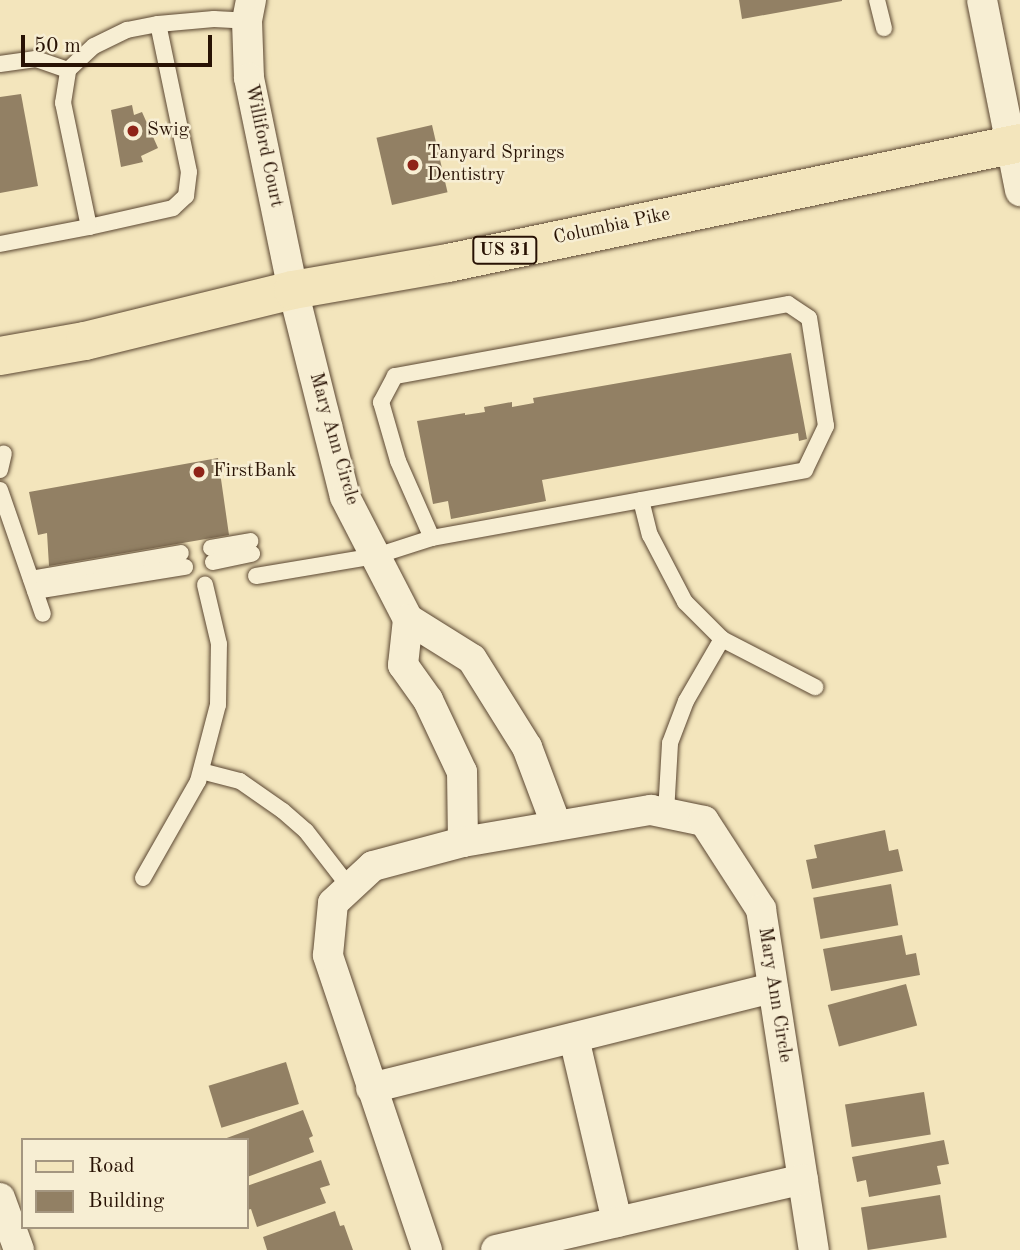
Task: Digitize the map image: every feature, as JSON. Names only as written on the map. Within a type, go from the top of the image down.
[{"type":"main road","name":"Columbia Pike","points":[[0,356],[85,341],[293,290],[448,262],[1016,144]]},
{"type":"street","points":[[982,0],[1016,144],[1020,191]]},
{"type":"street","name":"Williford Court","points":[[249,11],[249,78],[293,290]]},
{"type":"street","name":"Mary Ann Circle","points":[[293,290],[345,497],[408,619]]},
{"type":"street","points":[[463,842],[462,772],[428,700],[403,665],[408,619],[472,659],[527,747],[556,824]]},
{"type":"street","name":"Mary Ann Circle","points":[[426,1250],[328,956],[333,903],[373,866],[463,842],[556,824],[651,810],[704,821],[761,909],[814,1250]]},
{"type":"street","points":[[372,1088],[773,988]]},
{"type":"street","points":[[574,1038],[617,1222]]},
{"type":"street","points":[[496,1250],[803,1179]]},
{"type":"street","points":[[0,1198],[19,1250]]},
{"type":"lane","points":[[877,0],[884,27]]},
{"type":"lane","points":[[89,228],[63,103],[68,70],[94,46],[127,30],[214,19],[249,11]]},
{"type":"lane","points":[[0,244],[89,228],[173,208],[186,196],[189,172],[158,24]]},
{"type":"lane","points":[[0,64],[36,59],[68,70]]},
{"type":"lane","points":[[256,576],[376,556],[432,538],[805,470],[826,426],[809,318],[789,304],[395,376],[381,402],[398,461],[432,538]]},
{"type":"lane","points":[[0,470],[5,453]]},
{"type":"lane","points":[[0,490],[43,614]]},
{"type":"lane","points":[[641,500],[650,535],[685,602],[722,639],[815,687]]},
{"type":"lane","points":[[212,555],[251,547]]},
{"type":"lane","points":[[33,585],[183,560]]},
{"type":"lane","points":[[142,878],[201,771],[218,705],[219,644],[205,585]]},
{"type":"lane","points":[[666,813],[670,743],[686,701],[722,639]]},
{"type":"lane","points":[[201,771],[240,780],[283,811],[306,831],[350,888]]},
{"type":"building","points":[[739,0],[842,0],[842,1],[742,19]]},
{"type":"building","points":[[21,94],[38,186],[0,193],[0,97]]},
{"type":"building","name":"Swig","points":[[132,105],[134,115],[142,112],[158,148],[141,156],[143,162],[121,167],[111,110]]},
{"type":"building","name":"Tanyard Springs Dentistry","points":[[432,125],[448,192],[392,205],[376,138]]},
{"type":"building","points":[[791,353],[807,439],[799,441],[798,433],[542,480],[546,501],[451,519],[448,501],[433,504],[417,421],[485,412],[484,407],[512,402],[512,407],[534,403],[533,398]]},
{"type":"building","points":[[218,458],[229,535],[49,566],[47,533],[38,535],[29,492]]},
{"type":"building","points":[[885,830],[889,851],[898,849],[903,871],[812,889],[806,860],[817,858],[814,845]]},
{"type":"building","points":[[891,884],[898,925],[820,939],[813,898]]},
{"type":"building","points":[[902,935],[906,955],[916,953],[920,975],[831,991],[823,949]]},
{"type":"building","points":[[906,984],[917,1026],[839,1046],[828,1005]]},
{"type":"building","points":[[286,1062],[299,1104],[221,1128],[209,1086]]},
{"type":"building","points":[[924,1092],[931,1134],[852,1147],[845,1105]]},
{"type":"building","points":[[303,1110],[313,1136],[309,1138],[314,1152],[248,1177],[248,1138],[227,1138]]},
{"type":"building","points":[[944,1140],[949,1164],[937,1166],[941,1184],[869,1197],[866,1180],[857,1182],[852,1157]]},
{"type":"building","points":[[321,1160],[330,1185],[320,1188],[326,1203],[257,1227],[251,1209],[248,1210],[248,1186]]},
{"type":"building","points":[[940,1195],[947,1237],[868,1250],[861,1208]]},
{"type":"building","points":[[335,1211],[340,1226],[344,1225],[353,1250],[267,1250],[263,1237]]},
{"type":"place","name":"Swig","points":[[133,131]]},
{"type":"place","name":"Tanyard Springs Dentistry","points":[[413,165]]},
{"type":"place","name":"FirstBank","points":[[199,472]]}]
